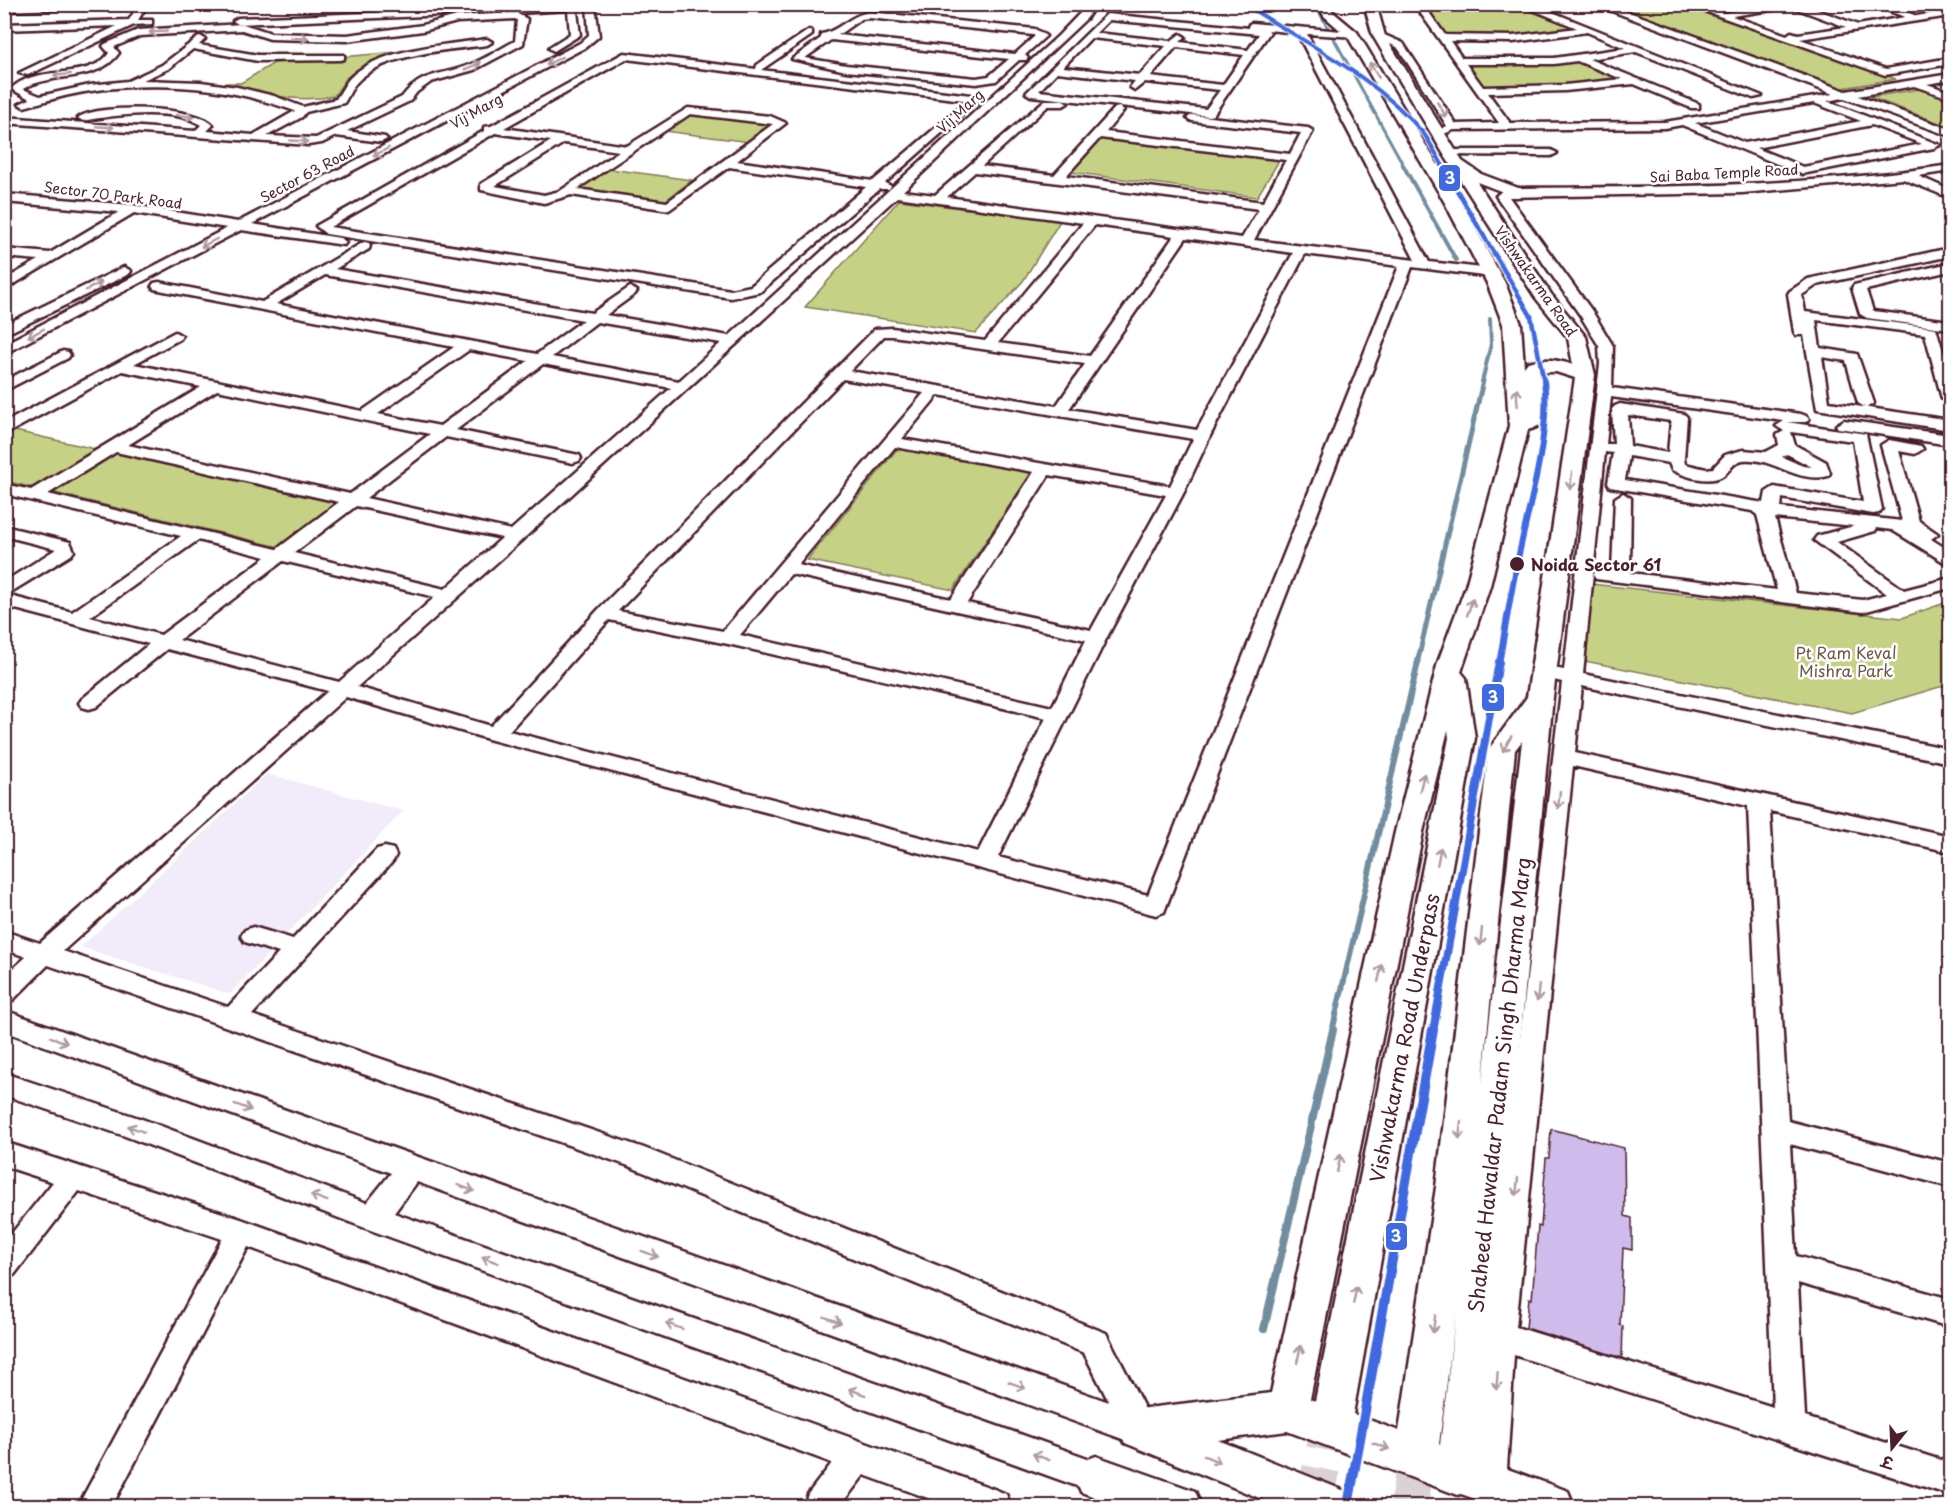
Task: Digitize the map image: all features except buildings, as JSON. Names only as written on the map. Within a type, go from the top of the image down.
[{"type":"main road","name":"Vishwakarma Road","points":[[1370,4],[1379,36],[1452,156],[1492,201],[1544,297],[1575,335],[1584,375],[1542,684]]},
{"type":"main road","name":"Vishwakarma Road","points":[[1287,1411],[1409,832],[1451,662],[1478,586],[1519,426],[1512,324],[1491,273],[1453,203],[1351,33],[1328,14],[1330,5]]},
{"type":"main road","points":[[1356,5],[1376,22]]},
{"type":"main road","points":[[1452,156],[1476,177],[1516,192]]},
{"type":"main road","points":[[1507,313],[1523,319],[1532,345],[1542,351],[1562,350],[1568,339],[1575,335]]},
{"type":"main road","points":[[1519,426],[1535,422],[1538,418],[1530,373],[1535,366],[1558,366],[1584,375]]},
{"type":"main road","points":[[1574,452],[1598,451]]},
{"type":"main road","name":"Vishwakarma Road Underpass","points":[[1332,1415],[1462,738],[1451,662]]},
{"type":"main road","points":[[1418,1444],[1454,1187],[1502,749],[1542,684]]},
{"type":"main road","name":"Shaheed Hawaldar Padam Singh Dharma Marg","points":[[1474,1479],[1542,684]]},
{"type":"main road","points":[[1139,1429],[1287,1411],[1552,1506]]},
{"type":"main road","points":[[1139,1429],[1330,1506]]},
{"type":"main road","points":[[1109,1492],[1180,1506]]},
{"type":"street","points":[[4,8],[118,4]]},
{"type":"street","points":[[15,77],[131,23],[144,4]]},
{"type":"street","points":[[565,42],[589,46],[594,36],[591,4]]},
{"type":"street","points":[[1418,4],[1499,115],[1521,153]]},
{"type":"street","points":[[1523,4],[1586,30],[1762,95],[1736,99]]},
{"type":"street","points":[[1597,4],[1950,133]]},
{"type":"street","points":[[1689,4],[1885,72],[1950,61]]},
{"type":"street","points":[[1700,4],[1798,38],[1950,13]]},
{"type":"street","points":[[1874,4],[1916,18]]},
{"type":"street","points":[[1728,14],[1793,5],[1858,28]]},
{"type":"street","points":[[4,27],[131,23],[244,24],[458,16],[572,6],[575,35],[565,42]]},
{"type":"street","points":[[938,199],[1045,103],[1060,102],[1209,113],[1265,32],[1088,7]]},
{"type":"street","name":"Vij Marg","points":[[4,993],[45,953],[682,386],[731,341],[756,312],[895,191],[993,95],[1039,59],[1088,7]]},
{"type":"street","points":[[869,15],[984,27],[1035,32],[1041,36],[992,79],[976,81],[797,59],[858,17],[869,15]]},
{"type":"street","points":[[458,16],[481,35],[496,54]]},
{"type":"street","points":[[4,120],[318,141],[406,99],[410,91],[419,83],[446,73],[471,68],[520,42],[521,17],[458,16],[423,28],[347,38],[270,36],[244,24],[219,29],[138,33],[108,46],[114,53],[112,57],[95,67],[78,72],[41,77],[16,89],[38,99]]},
{"type":"street","points":[[1246,243],[1308,131],[1031,93],[1107,17],[1351,33]]},
{"type":"street","points":[[1801,43],[1950,19]]},
{"type":"street","points":[[875,45],[912,20]]},
{"type":"street","points":[[760,67],[825,23]]},
{"type":"street","points":[[1058,178],[1193,23]]},
{"type":"street","points":[[4,34],[22,27]]},
{"type":"street","points":[[922,76],[984,27]]},
{"type":"street","points":[[123,84],[165,67],[191,46],[219,29]]},
{"type":"street","points":[[1442,38],[1513,39],[1586,30]]},
{"type":"street","points":[[4,600],[342,689],[495,734],[1156,906],[1416,264],[1301,31]]},
{"type":"street","points":[[808,34],[945,57],[1039,59]]},
{"type":"street","points":[[255,138],[298,115],[302,110],[340,100],[356,78],[386,62],[481,35]]},
{"type":"street","points":[[1089,35],[1251,53]]},
{"type":"street","points":[[1379,36],[1400,45],[1453,127]]},
{"type":"street","name":"Sector 63 Road","points":[[196,234],[565,42]]},
{"type":"street","points":[[191,46],[258,58],[341,57]]},
{"type":"street","name":"Sector 63 Road","points":[[4,350],[589,46]]},
{"type":"street","points":[[1459,61],[1554,61],[1636,49]]},
{"type":"street","name":"Vij Marg","points":[[286,233],[618,50],[976,93]]},
{"type":"street","points":[[624,56],[971,98],[972,103],[876,185],[755,289],[731,294],[326,230],[322,226],[624,56]]},
{"type":"street","points":[[1579,57],[1700,105],[1669,110]]},
{"type":"street","points":[[1054,69],[1226,88]]},
{"type":"street","points":[[1440,136],[1683,122],[1950,76]]},
{"type":"street","points":[[1480,90],[1565,88],[1635,81]]},
{"type":"street","points":[[1914,83],[1950,95]]},
{"type":"street","points":[[4,112],[38,99],[123,84],[204,86],[249,93],[283,102],[302,110]]},
{"type":"street","points":[[1798,88],[1818,85]]},
{"type":"street","points":[[1683,122],[1802,171],[1934,146],[1814,100]]},
{"type":"street","points":[[561,140],[485,187],[544,199],[569,192],[669,206],[781,123],[770,119],[688,111],[566,191],[569,192]]},
{"type":"street","points":[[65,124],[104,113],[170,113],[206,121],[208,125],[198,134]]},
{"type":"street","points":[[1499,115],[1650,113]]},
{"type":"street","points":[[1743,147],[1873,122]]},
{"type":"street","points":[[1440,136],[1453,127],[1544,137]]},
{"type":"street","points":[[477,128],[627,149]]},
{"type":"street","points":[[334,133],[381,139]]},
{"type":"street","points":[[1098,134],[1294,158]]},
{"type":"street","points":[[1452,156],[1551,153]]},
{"type":"street","points":[[728,163],[876,185],[938,199],[1090,222],[1491,273]]},
{"type":"street","points":[[974,168],[1266,206]]},
{"type":"street","name":"Sai Baba Temple Road","points":[[1492,201],[1516,192],[1742,189],[1904,175],[1950,168]]},
{"type":"street","name":"Sai Baba Temple Road","points":[[1492,201],[1751,195],[1918,181],[1950,174]]},
{"type":"street","points":[[1904,175],[1950,194]]},
{"type":"street","name":"Sector 70 Park Road","points":[[4,198],[132,209],[286,233]]},
{"type":"street","points":[[603,213],[615,200]]},
{"type":"street","points":[[1474,1479],[1500,1336],[1605,392],[1606,346],[1587,314],[1518,218],[1492,201]]},
{"type":"street","points":[[4,286],[132,209]]},
{"type":"street","points":[[990,344],[1090,222]]},
{"type":"street","points":[[286,233],[729,307]]},
{"type":"street","points":[[1060,411],[1182,234]]},
{"type":"street","points":[[264,306],[364,246]]},
{"type":"street","points":[[985,860],[1096,638],[1176,492],[1202,436],[1301,250]]},
{"type":"street","points":[[1815,421],[1795,294],[1813,282],[1950,252]]},
{"type":"street","points":[[4,253],[53,257]]},
{"type":"street","points":[[4,332],[132,267]]},
{"type":"street","points":[[1950,267],[1859,288],[1867,314],[1950,325]]},
{"type":"street","points":[[322,271],[731,341]]},
{"type":"street","points":[[159,286],[682,386]]},
{"type":"street","points":[[89,703],[164,642],[630,291]]},
{"type":"street","points":[[1950,399],[1931,331],[1808,315],[1822,406],[1950,440]]},
{"type":"street","points":[[495,734],[605,614],[880,332],[990,344],[1094,361]]},
{"type":"street","points":[[4,430],[175,336]]},
{"type":"street","points":[[366,416],[466,345]]},
{"type":"street","points":[[1814,352],[1852,357],[1866,403]]},
{"type":"street","points":[[4,387],[63,355]]},
{"type":"street","points":[[120,366],[573,458]]},
{"type":"street","points":[[841,374],[1202,436]]},
{"type":"street","points":[[34,496],[216,385]]},
{"type":"street","points":[[728,638],[935,389]]},
{"type":"street","points":[[1605,392],[1783,421],[1860,437],[1873,509],[1774,492],[1772,509],[1616,483],[1622,451],[1620,409],[1679,417],[1676,459],[1678,467],[1687,471],[1706,474],[1718,472],[1731,458],[1743,455],[1769,457],[1800,471],[1822,473],[1820,465],[1787,447]]},
{"type":"street","points":[[1783,421],[1950,425]]},
{"type":"street","points":[[1783,421],[1787,447]]},
{"type":"street","points":[[891,442],[1176,492]]},
{"type":"street","points":[[1950,454],[1889,445],[1911,524],[1950,545]]},
{"type":"street","points":[[114,447],[516,536]]},
{"type":"street","points":[[1769,457],[1787,447]]},
{"type":"street","points":[[1598,451],[1622,451],[1676,459]]},
{"type":"street","points":[[955,607],[1044,469]]},
{"type":"street","points":[[4,489],[449,595]]},
{"type":"street","points":[[1592,495],[1896,525],[1950,558]]},
{"type":"street","points":[[1621,577],[1623,498]]},
{"type":"street","points":[[1765,512],[1788,597]]},
{"type":"street","points":[[1882,524],[1823,540],[1901,596]]},
{"type":"street","points":[[4,531],[64,546],[65,551],[4,590]]},
{"type":"street","points":[[75,619],[194,534]]},
{"type":"street","points":[[787,568],[1096,638]]},
{"type":"street","points":[[1602,575],[1863,606],[1950,583]]},
{"type":"street","points":[[605,614],[728,638],[1059,715]]},
{"type":"street","points":[[1542,684],[1572,679],[1950,756]]},
{"type":"street","points":[[1563,757],[1950,844]]},
{"type":"street","points":[[1759,800],[1790,1428]]},
{"type":"street","points":[[232,1018],[385,855]]},
{"type":"street","points":[[253,936],[297,949]]},
{"type":"street","points":[[4,940],[634,1156],[1095,1343],[1139,1429]]},
{"type":"street","points":[[4,1020],[1139,1429]]},
{"type":"street","points":[[4,1084],[132,1127],[1109,1492]]},
{"type":"street","points":[[1775,1129],[1950,1175]]},
{"type":"street","points":[[4,1154],[241,1232],[994,1506]]},
{"type":"street","points":[[374,1218],[411,1168]]},
{"type":"street","points":[[4,1266],[73,1177]]},
{"type":"street","points":[[94,1506],[241,1232]]},
{"type":"street","points":[[1782,1264],[1950,1313]]},
{"type":"street","points":[[1500,1336],[1950,1479]]},
{"type":"street","points":[[820,1506],[857,1457]]},
{"type":"shaded area","points":[[267,774],[403,811],[230,994],[81,947]]},
{"type":"green space","points":[[1424,5],[1513,5],[1575,28],[1511,37],[1447,36]]},
{"type":"green space","points":[[1611,5],[1680,5],[1896,79],[1843,88]]},
{"type":"green space","points":[[442,48],[360,68],[347,77],[334,96],[291,98],[222,86],[227,83],[241,83],[274,63]]},
{"type":"green space","points":[[1578,61],[1626,80],[1572,85],[1484,87],[1468,64]]},
{"type":"green space","points":[[1920,89],[1950,99],[1950,127],[1870,97]]},
{"type":"green space","points":[[692,112],[776,122],[750,142],[664,131]]},
{"type":"green space","points":[[1102,137],[1280,159],[1257,197],[1070,172]]},
{"type":"green space","points":[[602,168],[692,180],[661,204],[568,191]]},
{"type":"green space","points":[[899,200],[1060,221],[1023,281],[976,333],[805,307]]},
{"type":"green space","points":[[15,431],[336,503],[279,547],[5,481],[5,437]]},
{"type":"green space","points":[[898,448],[1031,473],[953,590],[807,560]]},
{"type":"green space","name":"Pt Ram Keval Mishra Park","points":[[1591,584],[1902,618],[1950,601],[1950,684],[1852,713],[1584,661]]},
{"type":"waterway","points":[[1315,4],[1329,30]]},
{"type":"waterway","points":[[1333,37],[1404,166]]},
{"type":"waterway","points":[[1403,165],[1456,260]]},
{"type":"waterway","points":[[1482,382],[1491,344],[1490,319]]},
{"type":"waterway","points":[[1417,664],[1483,381]]},
{"type":"waterway","points":[[1332,1032],[1418,662]]},
{"type":"waterway","points":[[1264,1329],[1333,1030]]},
{"type":"tunnel","points":[[1314,1506],[1332,1415]]},
{"type":"tunnel","points":[[1409,1506],[1418,1444]]},
{"type":"transit line","name":"3","points":[[1244,4],[1364,80],[1407,116],[1425,136],[1531,316],[1546,395],[1538,466],[1517,563],[1348,1506]]},
{"type":"place","name":"Noida Sector 61","points":[[1517,564]]}]
